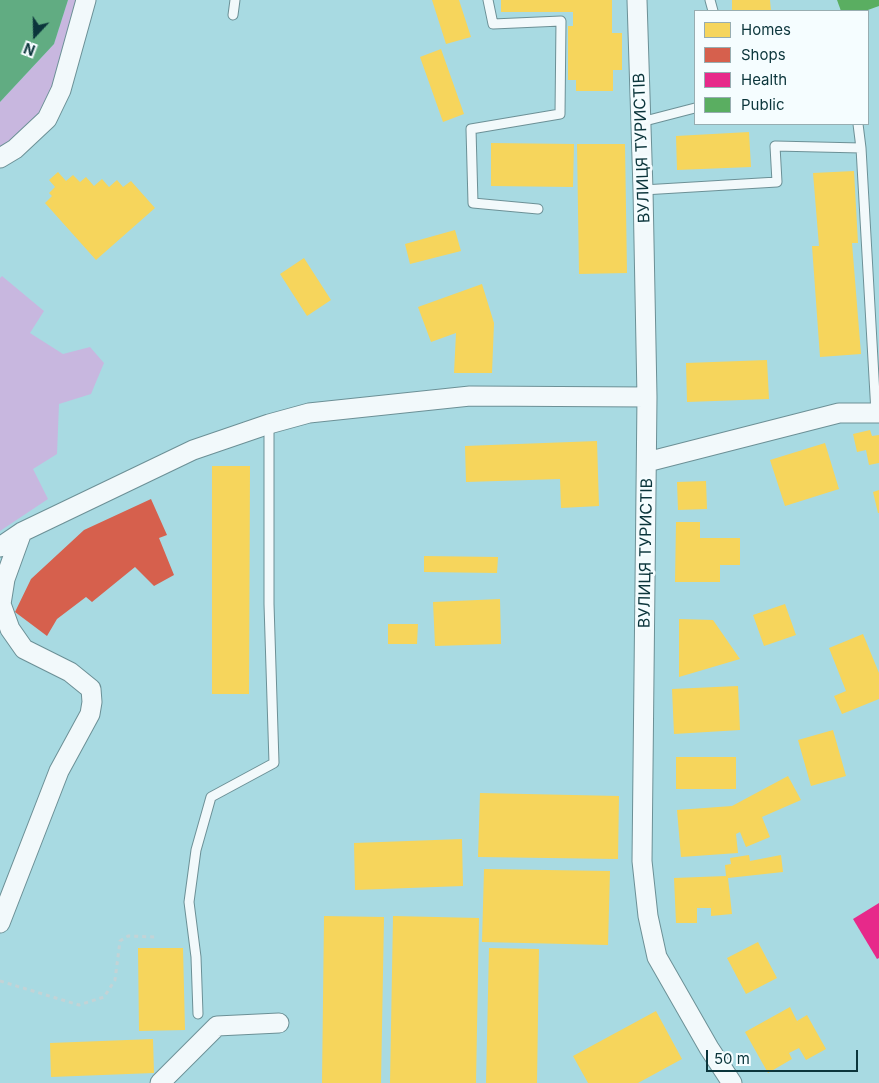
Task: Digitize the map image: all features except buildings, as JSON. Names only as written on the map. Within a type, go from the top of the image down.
[{"type":"street","points":[[0,158],[15,149],[48,119],[60,90],[86,0]]},
{"type":"street","name":"ВУЛИЦЯ ТУРИСТІВ","points":[[637,0],[647,397],[642,861],[648,916],[657,957],[709,1048],[732,1083]]},
{"type":"street","points":[[0,547],[22,532],[192,450],[269,424],[310,413],[470,396],[647,397]]},
{"type":"street","points":[[647,462],[839,414],[878,413]]},
{"type":"street","points":[[0,923],[59,771],[90,714],[92,702],[91,689],[70,672],[24,649],[10,629],[1,604],[5,579],[22,532]]},
{"type":"street","points":[[160,1083],[217,1026],[279,1023]]},
{"type":"lane","points":[[233,15],[235,0]]},
{"type":"lane","points":[[488,0],[494,24],[561,21],[560,114],[471,129],[473,203],[538,209]]},
{"type":"lane","points":[[641,122],[694,108]]},
{"type":"lane","points":[[858,125],[878,413]]},
{"type":"lane","points":[[643,190],[777,182],[775,146],[861,148]]},
{"type":"lane","points":[[198,1014],[196,957],[189,902],[196,850],[211,797],[274,763],[269,604],[269,424]]},
{"type":"path","points":[[0,981],[79,1005],[104,997],[115,980],[120,941],[128,936],[156,938]]},
{"type":"shaded area","points":[[0,0],[68,0],[54,44],[0,102]]},
{"type":"shaded area","points":[[68,0],[86,0],[61,90],[0,158],[0,102],[54,44]]},
{"type":"shaded area","points":[[2,276],[44,311],[30,333],[63,354],[90,347],[104,363],[91,394],[59,404],[57,454],[33,469],[48,499],[0,531],[0,278]]}]
